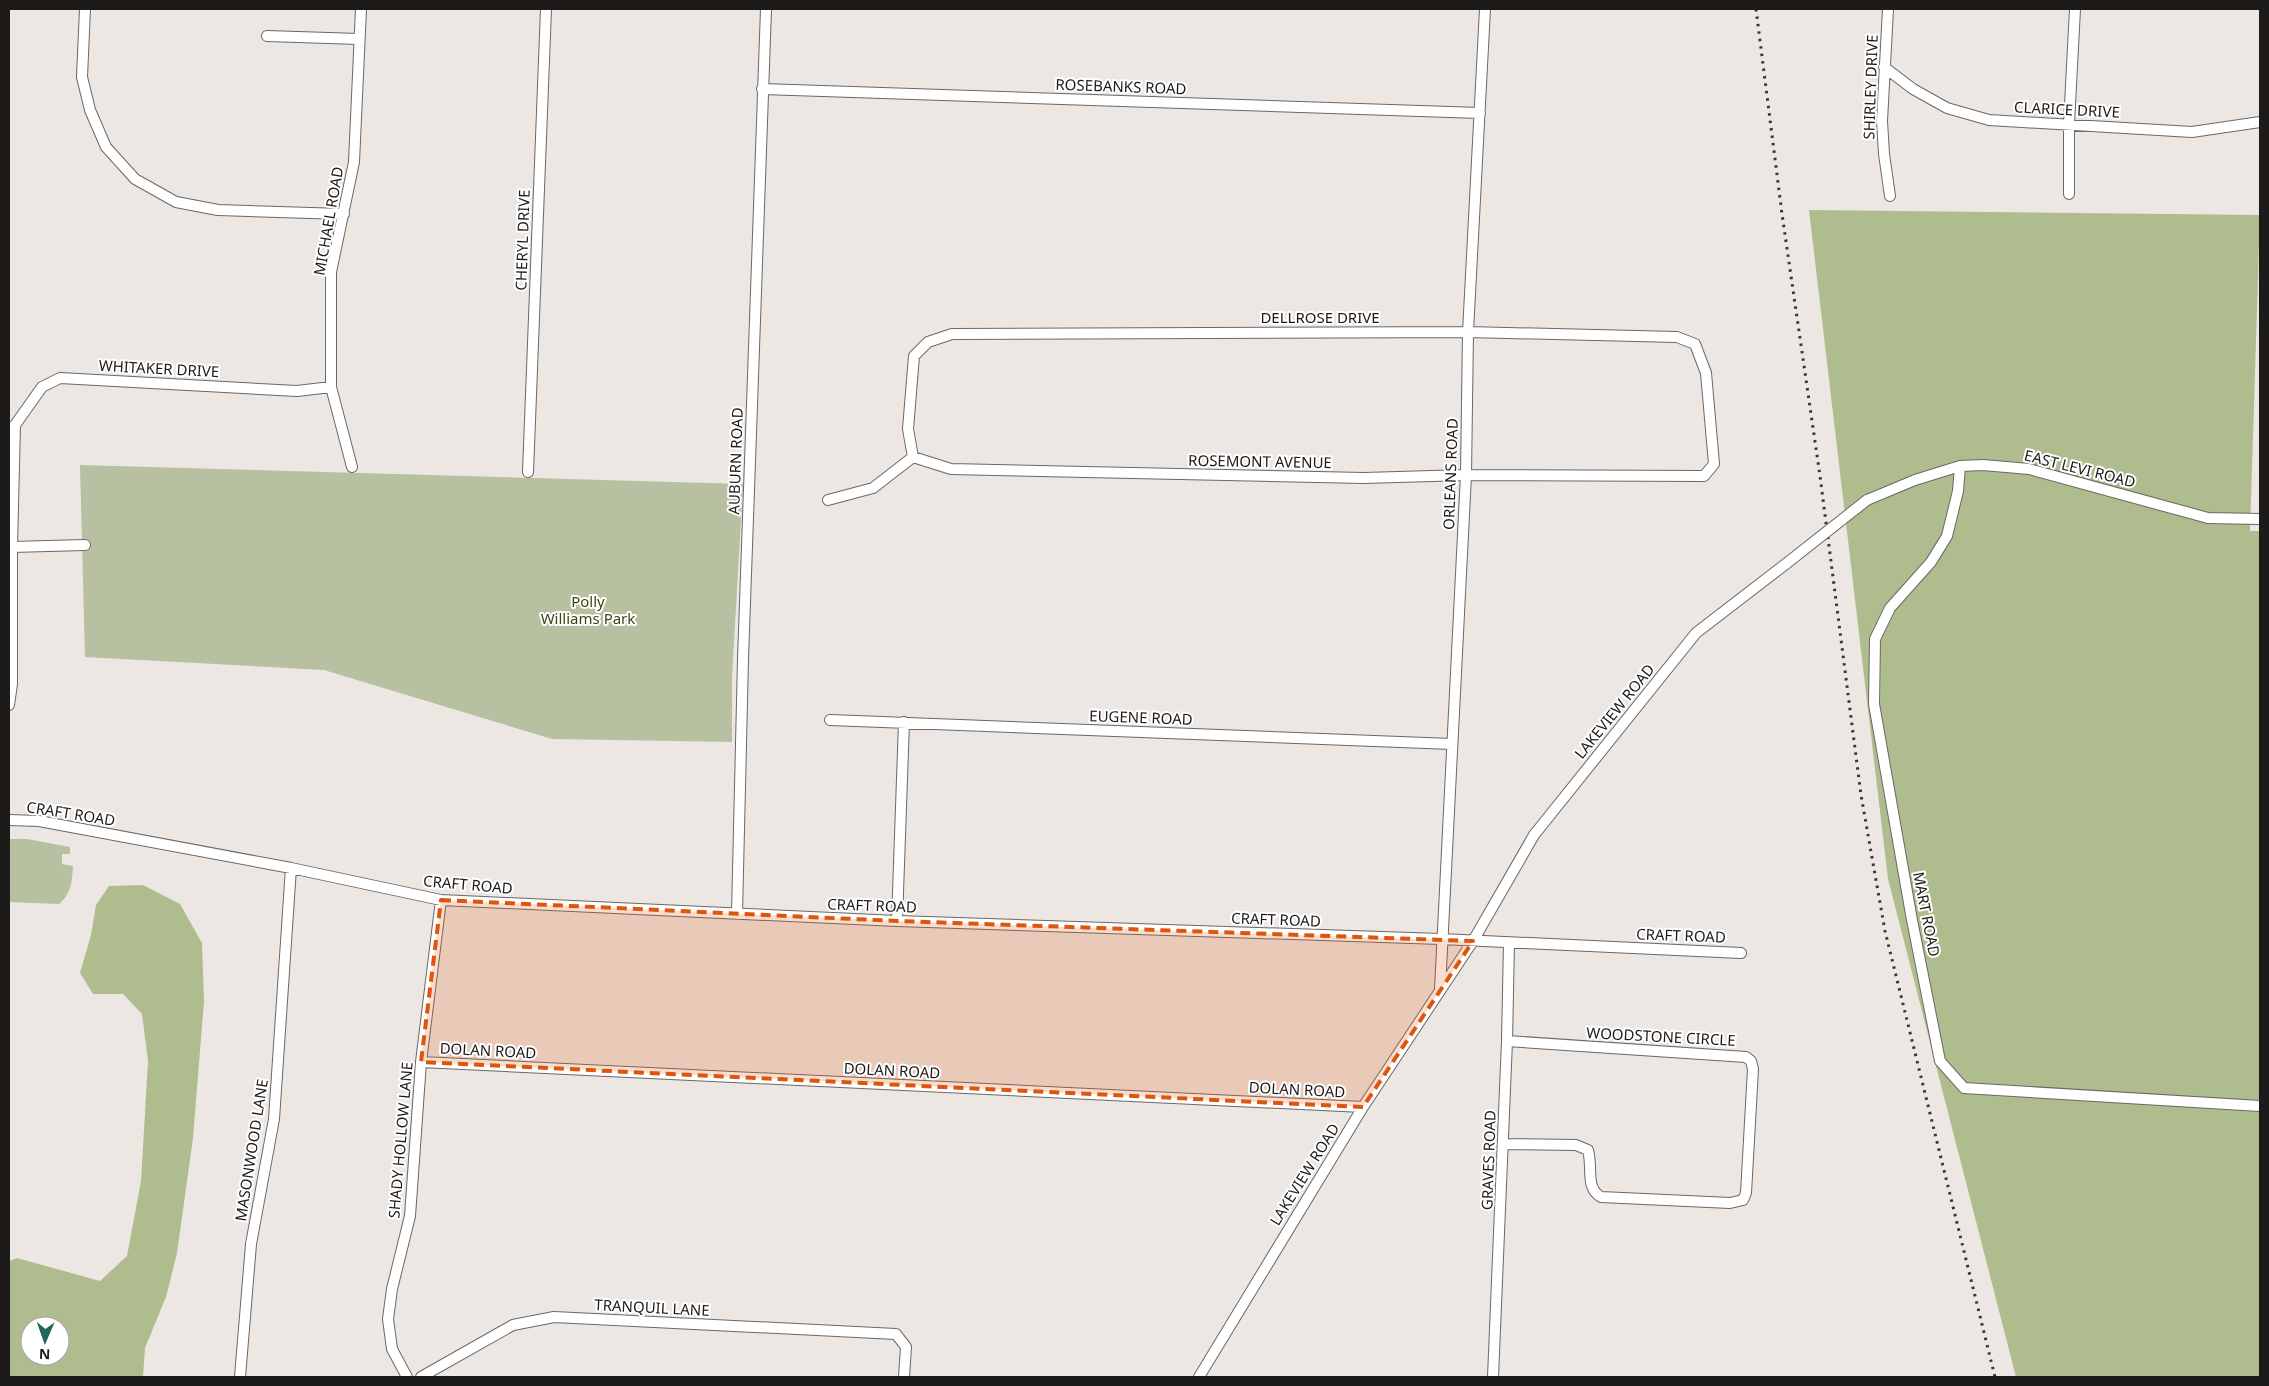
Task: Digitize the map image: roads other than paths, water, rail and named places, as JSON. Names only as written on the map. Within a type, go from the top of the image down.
[{"type":"street","points":[[85,9],[82,77],[90,110],[106,147],[135,179],[176,202],[218,210],[344,214]]},
{"type":"street","name":"MICHAEL ROAD","points":[[352,467],[331,387],[332,272],[354,162],[360,9]]},
{"type":"street","name":"CHERYL DRIVE","points":[[528,472],[546,9]]},
{"type":"street","name":"AUBURN ROAD","points":[[736,914],[766,9]]},
{"type":"street","name":"ORLEANS ROAD","points":[[1441,939],[1466,475],[1468,332],[1485,9]]},
{"type":"street","name":"SHIRLEY DRIVE","points":[[1888,9],[1882,121],[1884,154],[1890,196]]},
{"type":"street","points":[[2069,194],[2069,124],[2075,9]]},
{"type":"street","points":[[267,36],[359,39]]},
{"type":"street","name":"CLARICE DRIVE","points":[[1884,67],[1913,89],[1947,108],[1989,120],[2192,132],[2260,122]]},
{"type":"street","name":"ROSEBANKS ROAD","points":[[762,89],[1480,113]]},
{"type":"street","name":"DELLROSE DRIVE","points":[[912,457],[908,428],[914,356],[928,342],[952,334],[1468,332],[1677,337],[1695,344],[1706,373],[1714,464],[1704,476]]},
{"type":"street","name":"WHITAKER DRIVE","points":[[12,427],[42,387],[60,378],[297,390],[331,387]]},
{"type":"street","points":[[9,705],[12,684],[12,427]]},
{"type":"street","points":[[828,500],[873,488],[912,457]]},
{"type":"street","name":"ROSEMONT AVENUE","points":[[912,457],[951,469],[1364,478],[1466,475],[1704,476]]},
{"type":"street","name":"EAST LEVI ROAD","points":[[1866,500],[1915,480],[1960,466],[1983,465],[2029,469],[2208,518],[2260,519]]},
{"type":"street","name":"MART ROAD","points":[[1960,466],[1958,491],[1947,536],[1931,562],[1890,608],[1875,638],[1874,704],[1912,920],[1940,1061],[1964,1088],[2260,1106]]},
{"type":"street","name":"LAKEVIEW ROAD","points":[[1199,1377],[1362,1107],[1473,941],[1534,836],[1696,633],[1866,500]]},
{"type":"street","points":[[12,548],[85,545]]},
{"type":"street","name":"EUGENE ROAD","points":[[830,720],[1452,744]]},
{"type":"street","points":[[897,921],[904,722]]},
{"type":"street","name":"CRAFT ROAD","points":[[9,820],[39,821],[291,868],[440,900],[897,921],[1441,939],[1741,953]]},
{"type":"street","name":"MASONWOOD LANE","points":[[240,1377],[251,1244],[274,1119],[291,868]]},
{"type":"street","name":"SHADY HOLLOW LANE","points":[[408,1377],[392,1349],[388,1319],[392,1289],[410,1216],[421,1062],[440,900]]},
{"type":"street","points":[[1440,991],[1441,939]]},
{"type":"street","name":"GRAVES ROAD","points":[[1493,1377],[1507,1041],[1509,943]]},
{"type":"street","name":"WOODSTONE CIRCLE","points":[[1503,1144],[1576,1145],[1588,1150],[1591,1161],[1591,1187],[1594,1193],[1602,1197],[1730,1203],[1743,1200],[1746,1193],[1753,1069],[1751,1061],[1746,1056],[1507,1041]]},
{"type":"street","name":"DOLAN ROAD","points":[[421,1062],[1362,1107]]},
{"type":"street","name":"TRANQUIL LANE","points":[[421,1377],[513,1325],[554,1318],[896,1334],[906,1347],[904,1377]]},
{"type":"railway","points":[[1756,9],[1782,214],[1820,476],[1861,795],[1885,931],[1995,1377]]},
{"type":"park label","name":"Polly Williams Park","points":[[588,610]]}]
